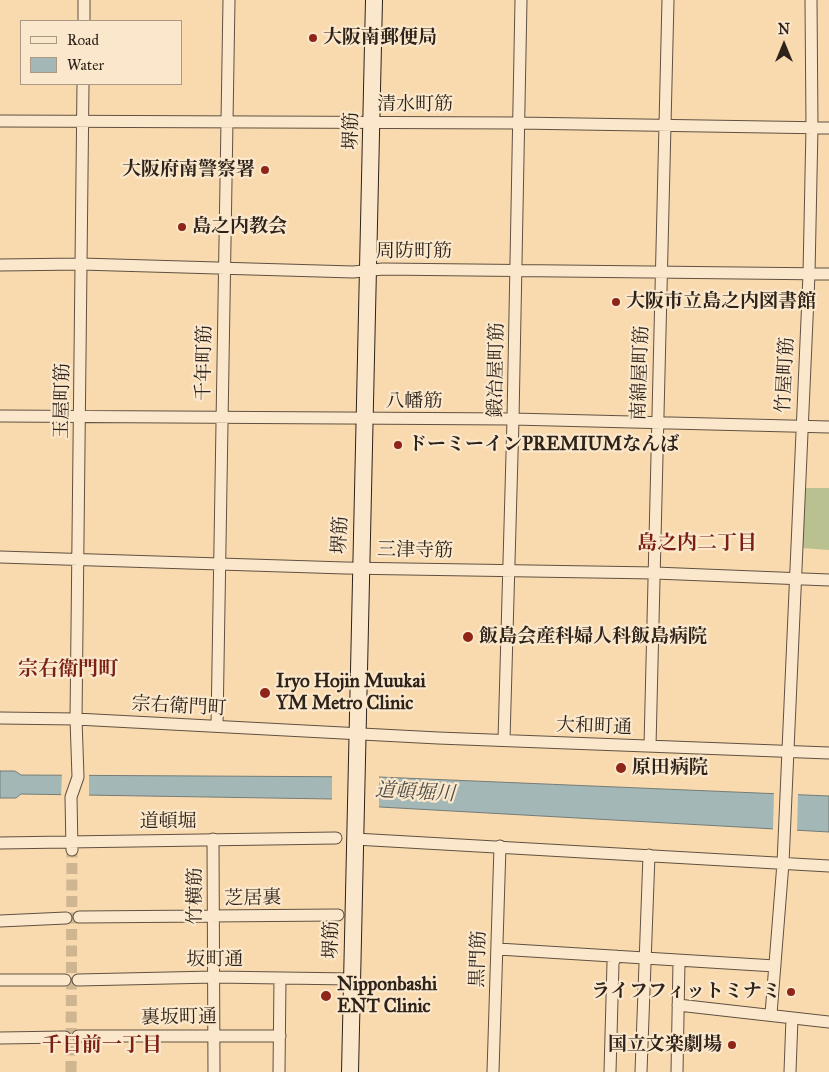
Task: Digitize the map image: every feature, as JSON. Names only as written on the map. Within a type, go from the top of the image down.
[{"type":"main road","name":"堺筋","points":[[350,1072],[374,0]]},
{"type":"street","points":[[84,0],[84,20]]},
{"type":"street","name":"千年町筋","points":[[217,726],[218,564],[229,0]]},
{"type":"street","name":"鍛冶屋町筋","points":[[504,740],[517,271],[521,0]]},
{"type":"street","name":"南綿屋町筋","points":[[650,746],[668,0]]},
{"type":"street","name":"竹屋町筋","points":[[771,1014],[783,863],[809,274],[812,127],[811,0]]},
{"type":"street","name":"玉屋町筋","points":[[72,845],[71,797],[78,777],[76,719],[83,85]]},
{"type":"street","name":"清水町筋","points":[[0,121],[665,124],[829,128]]},
{"type":"street","name":"周防町筋","points":[[0,265],[81,264],[353,272],[368,269],[829,274]]},
{"type":"street","name":"八幡筋","points":[[0,416],[364,420],[513,419],[657,421],[829,427]]},
{"type":"street","name":"三津寺筋","points":[[0,557],[360,568],[655,573],[829,580]]},
{"type":"street","name":"宗右衛門町","points":[[0,718],[76,719],[357,733]]},
{"type":"street","name":"大和町通","points":[[357,733],[829,753]]},
{"type":"street","name":"道頓堀","points":[[0,842],[72,845],[213,839],[336,838]]},
{"type":"street","name":"竹横筋","points":[[213,839],[214,1072]]},
{"type":"street","points":[[355,839],[829,866]]},
{"type":"street","name":"黒門筋","points":[[493,1072],[500,846]]},
{"type":"street","points":[[641,1072],[649,855]]},
{"type":"street","name":"芝居裏","points":[[79,917],[338,915]]},
{"type":"street","points":[[0,921],[66,918]]},
{"type":"street","points":[[498,949],[775,966]]},
{"type":"street","points":[[610,1072],[613,963],[616,956]]},
{"type":"street","points":[[677,1072],[679,961]]},
{"type":"street","name":"坂町通","points":[[78,980],[214,977],[351,979]]},
{"type":"street","points":[[278,1072],[280,978]]},
{"type":"street","points":[[0,980],[65,980]]},
{"type":"street","points":[[678,1005],[829,1022]]},
{"type":"street","points":[[790,1072],[792,1018]]},
{"type":"street","name":"裏坂町通","points":[[78,1036],[215,1034],[280,1036]]},
{"type":"street","points":[[0,1038],[65,1037]]},
{"type":"green space","points":[[804,488],[829,488],[829,550],[802,548]]},
{"type":"water","name":"道頓堀川","points":[[0,771],[15,771],[21,775],[379,777],[829,796],[829,832],[380,807],[332,799],[21,794],[16,798],[0,798]]},
{"type":"pier","points":[[62,772],[89,773],[89,798],[61,798]]},
{"type":"pier","points":[[379,775],[379,809],[332,801],[332,776]]},
{"type":"pier","points":[[774,791],[798,793],[797,833],[773,831]]},
{"type":"tunnel","points":[[71,1072],[72,850]]},
{"type":"place","name":"大阪南郵便局","points":[[313,38]]},
{"type":"place","name":"大阪府南警察署","points":[[265,170]]},
{"type":"place","name":"島之内教会","points":[[182,227]]},
{"type":"place","name":"大阪市立島之内図書館","points":[[616,302]]},
{"type":"place","name":"ドーミーインPREMIUMなんば","points":[[398,445]]},
{"type":"place","name":"飯島会産科婦人科飯島病院","points":[[468,637]]},
{"type":"place","name":"Iryo Hojin Muukai YM Metro Clinic","points":[[265,693]]},
{"type":"place","name":"原田病院","points":[[621,768]]},
{"type":"place","name":"ライフフィットミナミ","points":[[791,992]]},
{"type":"place","name":"Nipponbashi ENT Clinic","points":[[326,996]]},
{"type":"place","name":"国立文楽劇場","points":[[732,1045]]},
{"type":"district","name":"島之内二丁目","points":[[697,544]]},
{"type":"district","name":"宗右衛門町","points":[[68,670]]},
{"type":"district","name":"千日前一丁目","points":[[102,1046]]}]
